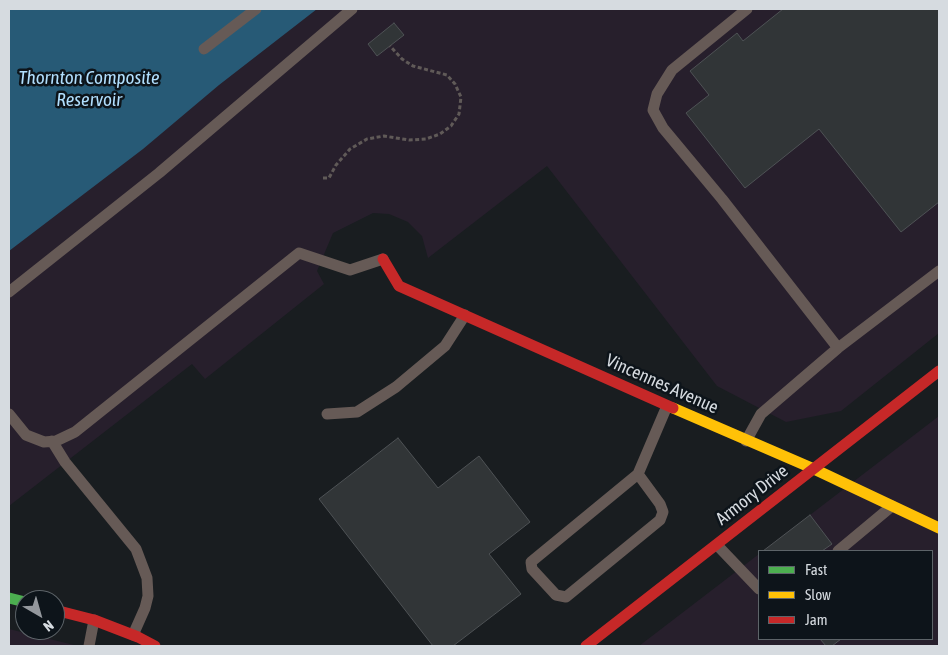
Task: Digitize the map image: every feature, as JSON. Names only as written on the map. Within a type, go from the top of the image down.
[{"type":"street","name":"Vincennes Avenue","points":[[383,259],[399,286],[746,441],[814,469],[939,528]]},
{"type":"street","name":"Armory Drive","points":[[586,646],[939,371]]},
{"type":"street","points":[[65,613],[94,620],[154,646]]},
{"type":"lane","points":[[204,49],[256,9]]},
{"type":"lane","points":[[9,292],[159,173],[352,9]]},
{"type":"lane","points":[[748,9],[672,70],[657,94],[653,110],[662,128],[722,199],[838,348]]},
{"type":"lane","points":[[9,414],[26,435],[44,442],[56,441],[75,432],[299,253],[350,270],[383,259]]},
{"type":"lane","points":[[746,441],[761,414],[838,348],[939,271]]},
{"type":"lane","points":[[327,414],[357,412],[396,387],[445,346],[465,316]]},
{"type":"lane","points":[[638,474],[660,504],[662,512],[660,520],[578,588],[566,596],[556,595],[532,569],[531,562],[638,474],[667,406]]},
{"type":"lane","points":[[52,441],[65,462],[136,549],[147,578],[148,596],[145,608],[132,636]]},
{"type":"lane","points":[[839,550],[892,506]]},
{"type":"lane","points":[[717,544],[758,589]]},
{"type":"lane","points":[[89,646],[94,620]]},
{"type":"path","points":[[323,178],[328,178],[350,149],[367,139],[384,136],[409,140],[426,139],[440,134],[451,126],[459,114],[461,97],[455,84],[447,75],[413,66],[402,59],[390,46]]},
{"type":"shaded area","points":[[9,9],[939,9],[939,333],[841,411],[786,422],[717,386],[547,166],[428,258],[422,236],[408,222],[389,214],[373,213],[333,233],[317,271],[324,284],[205,379],[192,364],[9,506]]},
{"type":"shaded area","points":[[939,416],[939,646],[639,646],[758,555],[758,640],[933,640],[933,550],[764,550]]},
{"type":"shaded area","points":[[9,629],[15,630],[15,640],[54,640],[78,646],[9,646]]},
{"type":"water","name":"Thornton Composite Reservoir","points":[[9,9],[317,9],[219,85],[143,149],[9,251]]},
{"type":"building","points":[[783,9],[939,9],[939,202],[901,232],[819,129],[745,188],[686,113],[709,95],[690,71],[737,33],[743,41]]},
{"type":"building","points":[[394,23],[404,35],[377,56],[368,44]]},
{"type":"building","points":[[398,438],[438,488],[479,456],[530,522],[489,554],[521,594],[453,646],[433,646],[319,499]]},
{"type":"building","points":[[810,515],[832,544],[823,550],[764,550]]},
{"type":"building","points":[[821,640],[840,640],[832,646],[826,646]]},
{"type":"traffic: fast","points":[[9,598],[15,600]]},
{"type":"traffic: slow","points":[[673,408],[814,469],[939,528]]},
{"type":"traffic: jam","points":[[383,259],[399,286],[673,408]]},
{"type":"traffic: jam","points":[[586,646],[939,371]]},
{"type":"traffic: jam","points":[[65,613],[94,620],[138,637],[155,646]]}]
